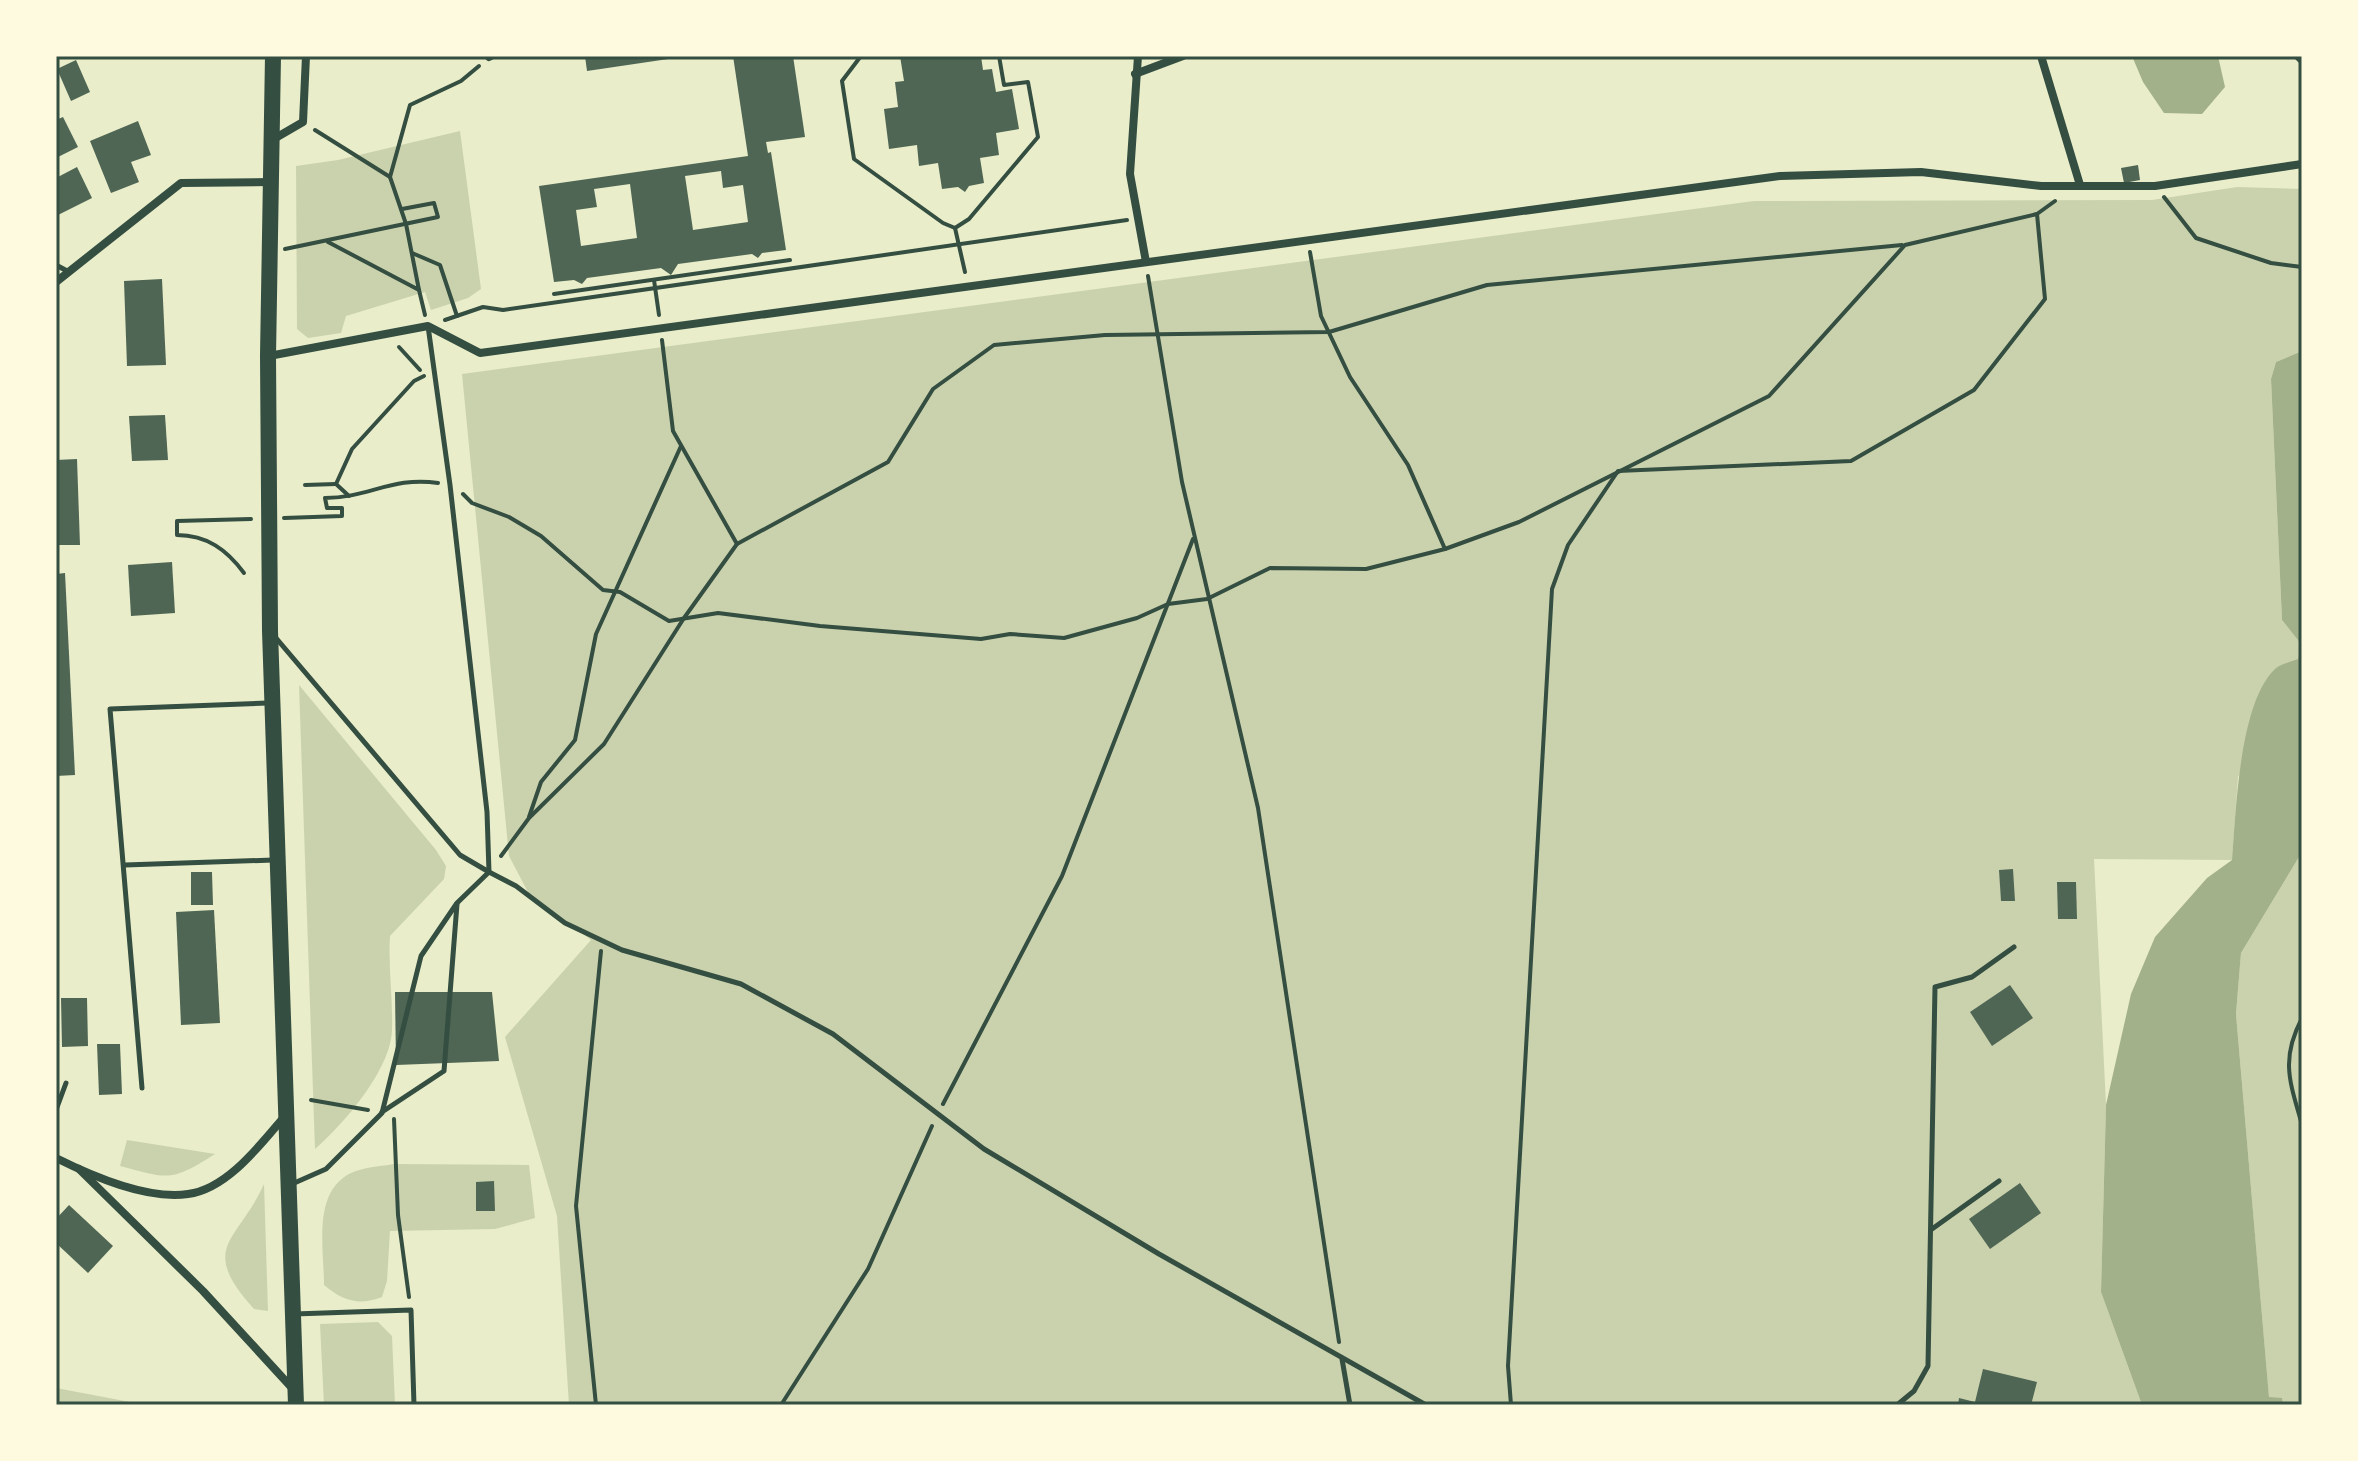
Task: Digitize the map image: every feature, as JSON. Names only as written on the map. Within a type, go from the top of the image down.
[{"type":"main road","points":[[273,56],[268,356],[270,631],[296,1398]]},
{"type":"street","points":[[272,140],[303,122],[306,56]]},
{"type":"street","points":[[1138,56],[1130,174],[1146,262]]},
{"type":"street","points":[[1135,74],[1183,56]]},
{"type":"street","points":[[2041,56],[2080,185]]},
{"type":"street","points":[[268,356],[428,326],[480,353],[1780,176],[1921,172],[2041,186],[2155,186],[2302,164]]},
{"type":"street","points":[[56,282],[181,183],[271,182]]},
{"type":"street","points":[[56,1158],[79,1169],[150,1191],[189,1194],[221,1180],[255,1150],[287,1113]]},
{"type":"street","points":[[79,1169],[203,1291],[296,1398]]},
{"type":"lane","points":[[56,265],[69,272]]},
{"type":"lane","points":[[382,1113],[421,956],[457,903],[489,872],[487,812],[450,485],[428,326]]},
{"type":"lane","points":[[270,631],[460,855],[516,886],[565,923],[602,941],[622,950],[741,984],[833,1034],[998,1157],[1426,1405]]},
{"type":"lane","points":[[142,1088],[110,709],[273,702]]},
{"type":"lane","points":[[125,865],[278,860]]},
{"type":"lane","points":[[289,1186],[326,1169],[382,1113],[444,1071],[457,903]]},
{"type":"lane","points":[[1897,1405],[1914,1391],[1928,1366],[1935,987],[1972,977],[2014,947]]},
{"type":"lane","points":[[56,1110],[66,1083]]},
{"type":"lane","points":[[1931,1230],[1999,1181]]},
{"type":"lane","points":[[293,1314],[411,1310],[414,1405]]},
{"type":"lane","points":[[1342,1359],[1350,1405]]},
{"type":"path","points":[[861,56],[842,81],[854,159],[943,223],[955,228]]},
{"type":"path","points":[[955,228],[969,219],[1038,137],[1028,82],[1004,85],[999,56]]},
{"type":"path","points":[[2295,56],[2302,63]]},
{"type":"path","points":[[490,57],[461,81],[410,105],[390,177],[406,224],[428,326],[483,307],[503,310],[584,299],[1138,218]]},
{"type":"path","points":[[303,122],[390,177]]},
{"type":"path","points":[[489,872],[529,818],[604,744],[684,618],[737,544],[888,462],[933,389],[994,345],[1105,335],[1329,332],[1487,285],[1905,245],[2037,214],[2080,185]]},
{"type":"path","points":[[2155,186],[2196,238],[2271,263],[2302,267]]},
{"type":"path","points":[[271,251],[328,242],[438,217],[434,203],[401,209]]},
{"type":"path","points":[[1618,471],[1851,461],[1974,390],[2045,299],[2037,214]]},
{"type":"path","points":[[955,228],[968,286]]},
{"type":"path","points":[[1308,241],[1321,316],[1350,377],[1408,465],[1445,549]]},
{"type":"path","points":[[328,242],[419,290]]},
{"type":"path","points":[[342,516],[342,508],[327,508],[325,498],[351,498],[394,482],[450,485],[472,503],[509,517],[541,536],[603,590],[615,592],[669,621],[718,613],[820,626],[981,639],[1010,634],[1064,638],[1137,618],[1168,604],[1207,599],[1270,568],[1366,569],[1445,549],[1545,510],[1769,396],[1905,245]]},
{"type":"path","points":[[412,253],[440,265],[457,316]]},
{"type":"path","points":[[554,294],[790,260]]},
{"type":"path","points":[[1146,262],[1194,536],[1258,808],[1342,1359]]},
{"type":"path","points":[[760,265],[761,274]]},
{"type":"path","points":[[654,280],[673,431],[737,544]]},
{"type":"path","points":[[583,290],[584,299]]},
{"type":"path","points":[[399,347],[424,376]]},
{"type":"path","points":[[336,484],[352,449],[414,381],[435,371]]},
{"type":"path","points":[[529,818],[541,782],[575,740],[596,634],[681,446]]},
{"type":"path","points":[[1511,1405],[1508,1366],[1552,589],[1568,545],[1618,471]]},
{"type":"path","points":[[305,485],[336,484],[351,498]]},
{"type":"path","points":[[177,521],[177,535],[198,535],[230,554],[244,573]]},
{"type":"path","points":[[781,1405],[868,1269],[938,1113],[1062,876],[1194,536]]},
{"type":"path","points":[[596,1405],[576,1206],[602,941]]},
{"type":"path","points":[[2302,1018],[2290,1042],[2289,1080],[2302,1125]]},
{"type":"path","points":[[311,1100],[382,1113]]},
{"type":"path","points":[[394,1105],[398,1215],[411,1310]]},
{"type":"shaded area","points":[[2132,56],[2218,56],[2225,87],[2202,114],[2164,113],[2143,82]]},
{"type":"shaded area","points":[[460,131],[481,289],[468,298],[431,310],[425,292],[346,316],[341,333],[308,338],[297,329],[296,166],[338,160]]},
{"type":"shaded area","points":[[2237,187],[2302,189],[2302,351],[2276,362],[2271,379],[2282,620],[2301,644],[2298,660],[2238,777],[2232,860],[2094,859],[2106,1105],[2101,1292],[2142,1405],[569,1405],[557,1216],[505,1037],[591,940],[529,894],[509,856],[462,374],[1754,201],[2152,200]]},
{"type":"shaded area","points":[[2302,351],[2302,852],[2241,953],[2236,1014],[2269,1397],[2282,1398],[2283,1405],[2142,1405],[2101,1292],[2106,1105],[2131,994],[2155,937],[2207,878],[2232,860],[2242,759],[2254,706],[2263,685],[2275,669],[2298,659],[2301,644],[2282,620],[2271,379],[2276,362]]},
{"type":"shaded area","points":[[299,685],[446,866],[444,879],[390,936],[392,1030],[384,1062],[352,1111],[315,1149]]},
{"type":"shaded area","points":[[2302,852],[2302,1405],[2283,1405],[2281,1398],[2269,1398],[2236,1014],[2241,953]]},
{"type":"shaded area","points":[[127,1140],[215,1154],[179,1174],[149,1174],[120,1166]]},
{"type":"shaded area","points":[[394,1164],[529,1165],[535,1218],[495,1229],[390,1231],[387,1281],[382,1297],[366,1301],[345,1298],[324,1285],[322,1236],[326,1204],[332,1190],[342,1179],[356,1171]]},
{"type":"shaded area","points":[[264,1184],[268,1311],[254,1309],[237,1288],[225,1257],[234,1232]]},
{"type":"shaded area","points":[[378,1322],[392,1336],[395,1405],[324,1405],[320,1324]]},
{"type":"shaded area","points":[[56,1388],[146,1405],[56,1405]]},
{"type":"building","points":[[585,56],[674,56],[675,58],[587,71]]},
{"type":"building","points":[[733,56],[793,56],[805,137],[766,142],[768,153],[771,152],[786,250],[762,253],[758,258],[752,254],[678,264],[671,275],[661,268],[587,278],[582,284],[574,280],[554,282],[539,186],[748,156]],"holes":[[[721,171],[723,188],[743,185],[748,222],[693,230],[685,176]],[[630,184],[637,238],[581,246],[576,210],[597,207],[594,189]]]},
{"type":"building","points":[[900,56],[981,56],[983,70],[992,69],[996,92],[1012,89],[1019,129],[996,133],[999,155],[980,158],[984,183],[969,186],[965,192],[958,187],[942,189],[938,163],[919,166],[917,145],[889,149],[884,109],[898,107],[895,82],[904,81]]},
{"type":"building","points":[[76,60],[90,92],[71,101],[57,69]]},
{"type":"building","points":[[63,117],[78,147],[56,158],[56,120]]},
{"type":"building","points":[[138,121],[151,155],[131,162],[139,182],[111,193],[90,141]]},
{"type":"building","points":[[2138,165],[2140,180],[2124,183],[2121,168]]},
{"type":"building","points":[[77,167],[92,198],[56,216],[56,178]]},
{"type":"building","points":[[162,279],[166,365],[127,366],[124,281]]},
{"type":"building","points":[[165,415],[168,460],[132,461],[129,416]]},
{"type":"building","points":[[77,459],[80,545],[56,545],[56,460]]},
{"type":"building","points":[[172,562],[175,613],[131,616],[128,565]]},
{"type":"building","points":[[65,573],[75,775],[56,776],[56,574]]},
{"type":"building","points":[[2013,869],[2015,901],[2001,901],[1999,870]]},
{"type":"building","points":[[191,872],[212,872],[213,905],[191,905]]},
{"type":"building","points":[[2057,882],[2076,882],[2077,919],[2058,919]]},
{"type":"building","points":[[214,910],[220,1023],[181,1025],[176,912]]},
{"type":"building","points":[[2010,985],[2033,1018],[1992,1046],[1970,1012]]},
{"type":"building","points":[[395,992],[492,992],[499,1061],[396,1065]]},
{"type":"building","points":[[61,998],[87,998],[88,1046],[62,1047]]},
{"type":"building","points":[[97,1044],[120,1044],[122,1094],[99,1095]]},
{"type":"building","points":[[494,1181],[495,1211],[476,1211],[476,1182]]},
{"type":"building","points":[[2020,1183],[2041,1213],[1990,1249],[1969,1219]]},
{"type":"building","points":[[69,1205],[113,1246],[88,1273],[56,1243],[56,1219]]},
{"type":"building","points":[[1983,1369],[2037,1382],[2031,1405],[1958,1405],[1959,1398],[1975,1402]]}]
